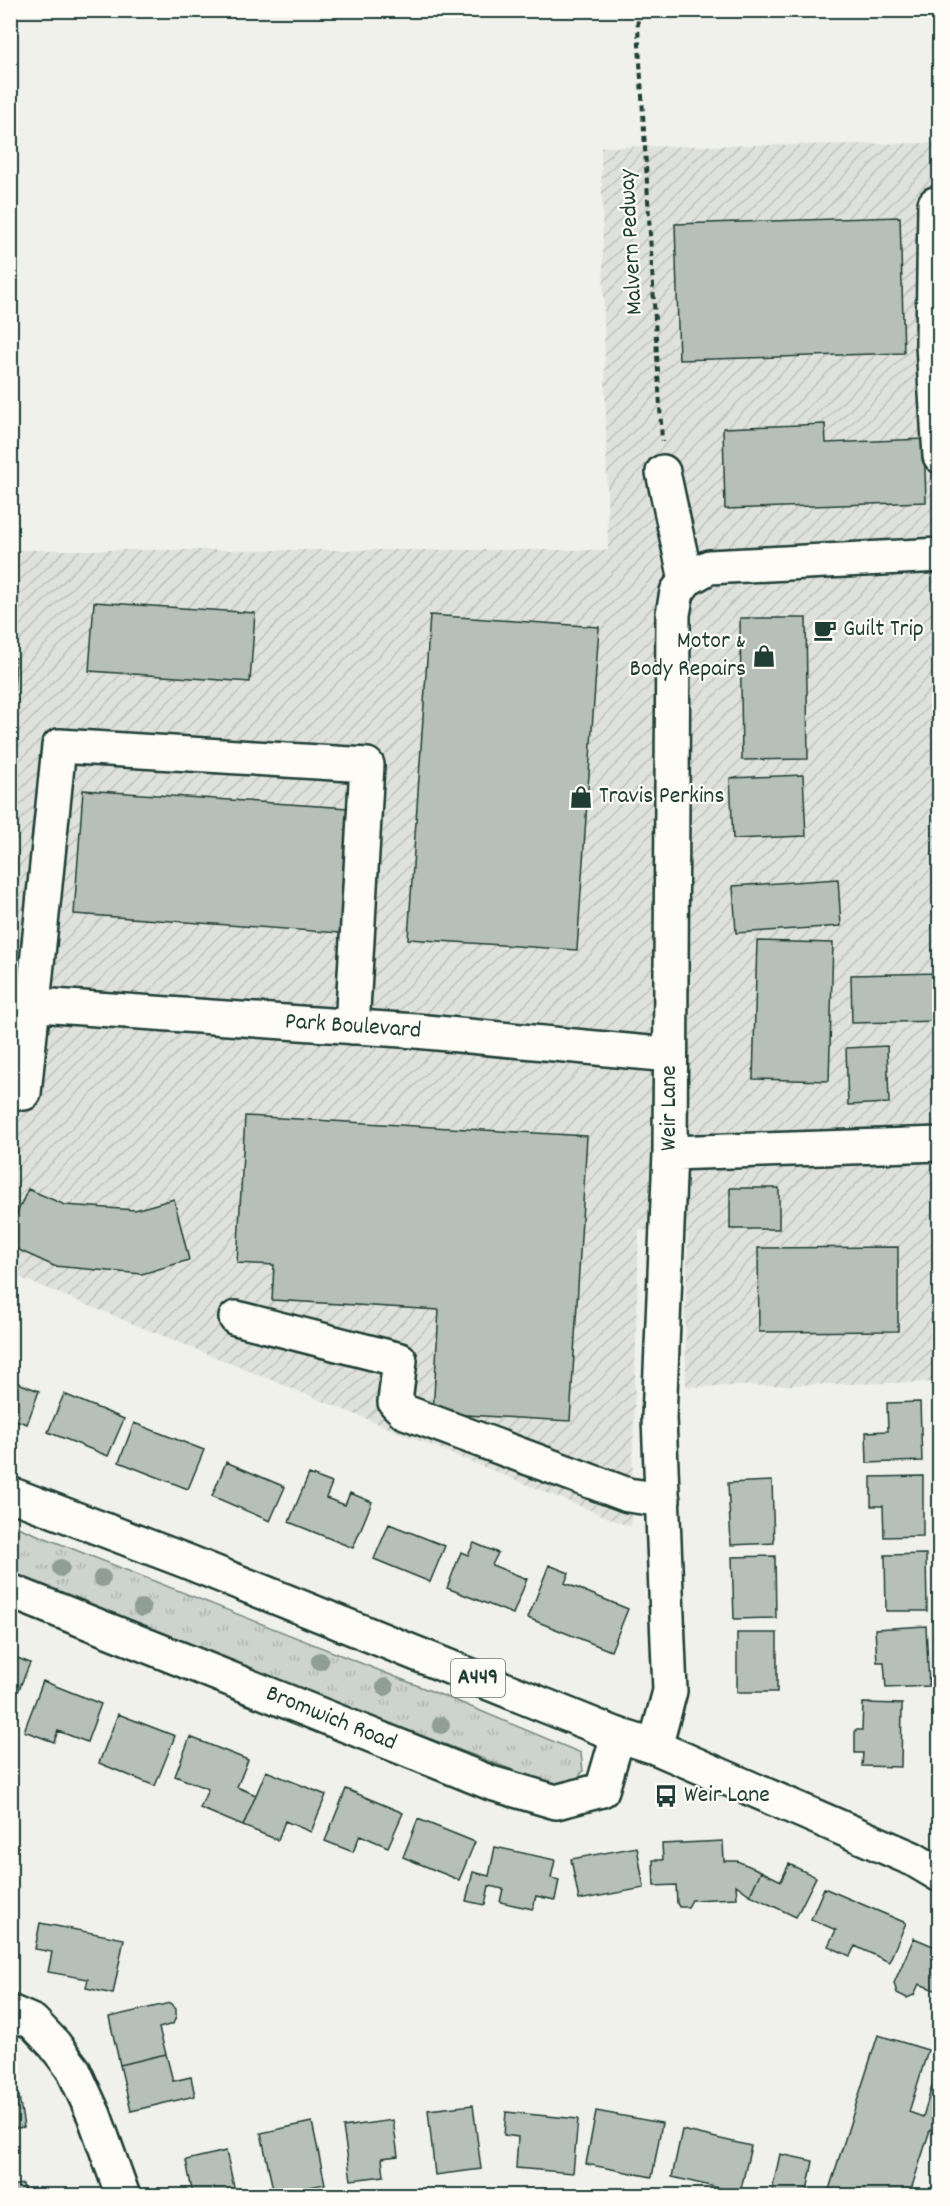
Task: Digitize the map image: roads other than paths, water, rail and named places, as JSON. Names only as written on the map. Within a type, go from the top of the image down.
[{"type":"street","points":[[935,204],[933,345],[939,456]]},
{"type":"street","points":[[663,472],[686,580],[709,567],[939,555]]},
{"type":"street","name":"Weir Lane","points":[[655,1747],[670,1691],[659,1418],[670,1153],[673,614],[677,592],[686,580]]},
{"type":"street","points":[[24,1093],[22,1004],[46,888],[59,746],[368,765],[352,1027]]},
{"type":"street","name":"Park Boulevard","points":[[22,1004],[352,1027],[670,1054]]},
{"type":"street","points":[[670,1153],[939,1144]]},
{"type":"street","points":[[236,1318],[400,1360],[395,1402],[405,1412],[628,1495],[663,1500]]},
{"type":"street","name":"A449","points":[[10,1494],[186,1561],[618,1735],[655,1747],[913,1859],[939,1875]]},
{"type":"street","name":"Bromwich Road","points":[[10,1591],[491,1782],[556,1802],[602,1790],[618,1735]]},
{"type":"street","points":[[10,2012],[33,2022],[73,2069],[94,2115],[123,2196]]},
{"type":"place","name":"Guilt Trip","points":[[825,630]]},
{"type":"place","name":"Motor & Body Repairs","points":[[764,656]]},
{"type":"place","name":"Travis Perkins","points":[[581,797]]},
{"type":"place","name":"Weir Lane","points":[[666,1796]]}]
